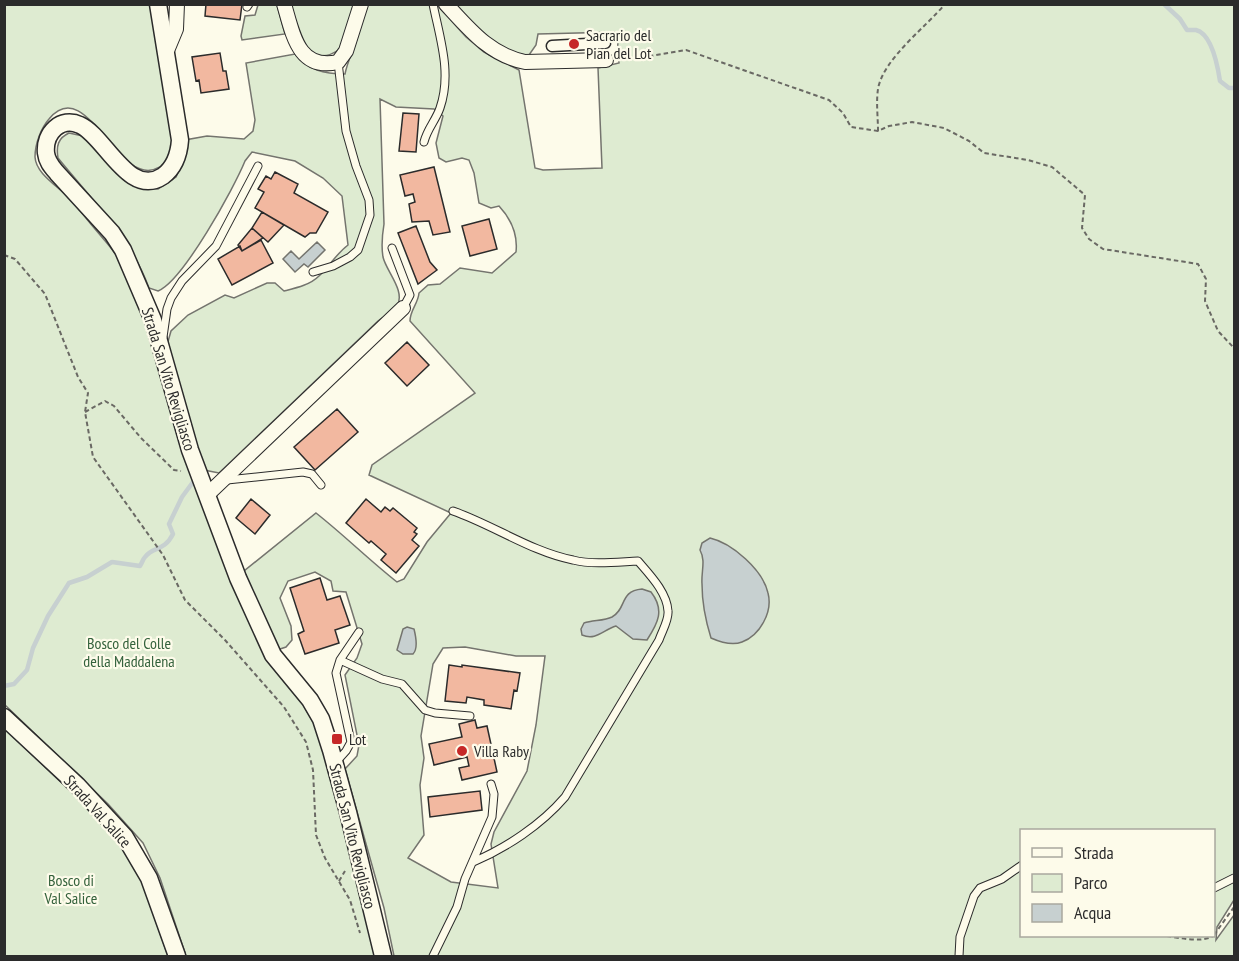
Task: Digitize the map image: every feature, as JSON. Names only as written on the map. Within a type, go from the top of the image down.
[{"type":"street","name":"Strada San Vito Revigliasco","points":[[158,4],[180,140],[176,160],[165,175],[156,180],[147,181],[128,173],[86,128],[71,121],[64,122],[53,130],[48,140],[46,155],[57,173],[112,233],[123,250],[162,346],[178,411],[199,474],[260,629],[273,655],[310,700],[321,719],[335,763],[383,957]]},
{"type":"street","name":"Strada San Vito Revigliasco","points":[[166,53],[176,29],[177,4]]},
{"type":"street","points":[[284,4],[293,36],[301,51],[309,60],[328,65],[338,62],[346,51],[361,4]]},
{"type":"street","points":[[446,4],[487,47],[513,59],[525,62],[606,60]]},
{"type":"street","points":[[552,46],[604,43]]},
{"type":"street","points":[[207,495],[403,308]]},
{"type":"street","name":"Strada Val Salice","points":[[4,717],[77,785],[125,837],[149,878],[177,957]]},
{"type":"lane","points":[[424,142],[427,130],[439,111],[446,78],[444,53],[433,4]]},
{"type":"lane","points":[[313,272],[333,266],[358,250],[370,215],[369,200],[346,131],[338,62]]},
{"type":"lane","points":[[162,346],[167,309],[171,298],[182,281],[216,246],[258,166]]},
{"type":"lane","points":[[392,248],[411,295],[403,308]]},
{"type":"lane","points":[[222,481],[303,472],[312,474],[321,484]]},
{"type":"lane","points":[[453,511],[476,519],[553,555],[575,561],[638,561],[654,580],[668,611],[659,640],[565,798],[551,814],[492,854],[473,862]]},
{"type":"lane","points":[[335,763],[351,742],[336,673],[340,660],[360,632]]},
{"type":"lane","points":[[340,660],[382,679],[402,684],[425,710],[470,716]]},
{"type":"lane","points":[[433,957],[457,907],[465,879],[492,817],[494,794],[491,784]]},
{"type":"lane","points":[[959,957],[960,937],[974,896],[980,888],[1002,879],[1020,866]]},
{"type":"lane","points":[[1215,888],[1234,878]]},
{"type":"path","points":[[878,131],[878,88],[883,74],[905,44],[933,19],[945,4]]},
{"type":"path","points":[[606,60],[638,58],[687,50],[829,100],[843,113],[851,128],[878,131],[912,122],[944,128],[969,141],[984,153],[1028,160],[1052,168],[1070,180],[1085,195],[1082,228],[1089,239],[1103,249],[1198,264],[1206,279],[1205,301],[1218,331],[1234,348]]},
{"type":"path","points":[[4,255],[15,259],[45,294],[78,377],[88,393],[85,412],[93,457],[162,555],[185,600],[225,640],[284,706],[306,742],[313,770],[316,835],[325,858],[350,900],[362,940]]},
{"type":"path","points":[[85,412],[105,401],[114,405],[141,438],[174,470],[199,474]]},
{"type":"path","points":[[339,882],[350,863]]},
{"type":"path","points":[[1215,932],[1234,907]]},
{"type":"path","points":[[1179,937],[1203,939],[1208,937]]},
{"type":"green space","name":"Bosco del Colle della Maddalena","points":[[4,5],[151,5],[172,136],[172,149],[167,161],[160,167],[144,170],[130,163],[90,120],[77,110],[63,109],[49,119],[41,132],[35,152],[36,163],[43,174],[73,202],[113,251],[133,286],[185,452],[301,701],[321,736],[375,956],[186,956],[160,878],[143,843],[108,804],[5,705]]},
{"type":"green space","points":[[258,5],[277,5],[285,34],[242,40],[245,16],[255,15]]},
{"type":"green space","points":[[290,5],[354,5],[340,49],[328,55],[319,56],[311,52],[300,36]]},
{"type":"green space","points":[[368,5],[437,5],[466,37],[484,52],[519,70],[535,168],[543,170],[602,168],[598,68],[619,63],[617,32],[538,34],[536,45],[529,55],[517,54],[488,38],[455,5],[1234,5],[1234,900],[1217,927],[1216,940],[1234,915],[1234,956],[394,956],[384,908],[345,769],[357,756],[359,745],[345,675],[357,658],[362,644],[346,592],[333,591],[331,581],[315,572],[288,581],[280,598],[291,626],[292,640],[286,647],[277,650],[244,571],[316,513],[397,582],[404,579],[427,542],[451,513],[369,475],[372,465],[475,393],[410,321],[411,314],[419,293],[428,285],[440,284],[460,268],[492,273],[516,252],[513,227],[499,206],[491,208],[479,203],[474,173],[469,160],[462,158],[446,162],[439,158],[436,143],[443,116],[434,109],[396,107],[380,99],[384,224],[382,248],[385,263],[399,294],[397,306],[378,321],[219,473],[204,470],[167,345],[171,331],[188,315],[225,295],[234,298],[267,283],[275,283],[284,291],[303,286],[315,279],[348,245],[342,196],[323,178],[295,161],[252,152],[194,253],[168,284],[158,291],[149,288],[141,269],[121,235],[57,154],[62,137],[69,133],[83,136],[121,176],[141,188],[158,189],[176,177],[184,159],[185,140],[207,136],[244,139],[253,131],[255,120],[246,63],[295,54],[305,64],[317,70],[345,74]],"holes":[[[465,647],[516,656],[545,656],[527,771],[494,832],[491,844],[498,888],[451,882],[408,858],[424,835],[420,785],[424,758],[421,736],[433,664],[443,648]]]},
{"type":"green space","name":"Bosco di Val Salice","points":[[4,728],[105,824],[136,865],[168,956],[5,956]]},
{"type":"water","points":[[317,242],[325,250],[308,267],[304,264],[295,272],[283,259],[291,251],[299,259]]},
{"type":"water","points":[[710,538],[728,545],[745,559],[760,575],[768,593],[769,608],[764,622],[754,634],[742,642],[726,643],[711,638],[709,632],[703,598],[703,562],[700,550],[702,543]]},
{"type":"water","points":[[642,589],[651,592],[659,611],[657,622],[647,640],[633,639],[616,626],[595,636],[582,635],[581,629],[584,623],[612,617],[620,610],[630,593]]},
{"type":"water","points":[[407,627],[414,629],[415,632],[416,646],[413,654],[403,654],[397,650],[403,629]]},
{"type":"building","points":[[206,4],[242,4],[240,20],[205,16]]},
{"type":"building","points":[[220,53],[229,89],[201,93],[199,80],[196,81],[192,57]]},
{"type":"building","points":[[403,113],[419,114],[416,152],[399,151]]},
{"type":"building","points":[[434,167],[450,232],[433,235],[429,221],[412,222],[409,204],[415,202],[413,194],[405,196],[400,175]]},
{"type":"building","points":[[275,172],[298,184],[294,193],[328,212],[316,233],[310,233],[305,237],[255,208],[264,192],[258,189],[266,176],[271,179]]},
{"type":"building","points":[[262,212],[284,225],[268,242],[252,228]]},
{"type":"building","points":[[489,219],[497,249],[470,256],[462,226]]},
{"type":"building","points":[[416,226],[430,262],[437,270],[418,284],[398,233]]},
{"type":"building","points":[[252,228],[263,238],[242,251],[238,245]]},
{"type":"building","points":[[261,240],[273,263],[232,285],[218,259],[240,246],[242,251]]},
{"type":"building","points":[[407,342],[429,365],[407,386],[385,363]]},
{"type":"building","points":[[337,409],[358,432],[315,470],[294,447]]},
{"type":"building","points":[[251,499],[270,515],[255,534],[236,518]]},
{"type":"building","points":[[366,499],[381,512],[385,507],[390,511],[393,508],[417,528],[414,532],[417,534],[412,540],[419,546],[396,573],[381,560],[386,554],[346,523]]},
{"type":"building","points":[[320,578],[327,600],[340,596],[350,625],[335,630],[339,643],[305,654],[298,634],[304,631],[290,588]]},
{"type":"building","points":[[449,665],[520,673],[511,709],[484,705],[484,700],[467,697],[466,703],[445,701]]},
{"type":"building","name":"Villa Raby","points":[[475,720],[477,728],[487,726],[497,772],[462,780],[459,768],[469,766],[467,757],[434,765],[429,744],[462,737],[459,724]]},
{"type":"building","points":[[480,791],[482,810],[430,817],[428,797]]},
{"type":"waterway","points":[[1164,4],[1180,19],[1187,30],[1202,33],[1210,44],[1220,81],[1229,88],[1234,88]]},
{"type":"waterway","points":[[4,686],[14,684],[27,670],[33,648],[48,616],[69,583],[87,577],[112,562],[140,566],[151,551],[170,540],[173,534],[169,524],[182,497],[193,482]]},
{"type":"place","name":"Sacrario del Pian del Lot","points":[[574,44]]},
{"type":"place","name":"Lot","points":[[337,739]]},
{"type":"place","name":"Villa Raby","points":[[462,751]]}]
